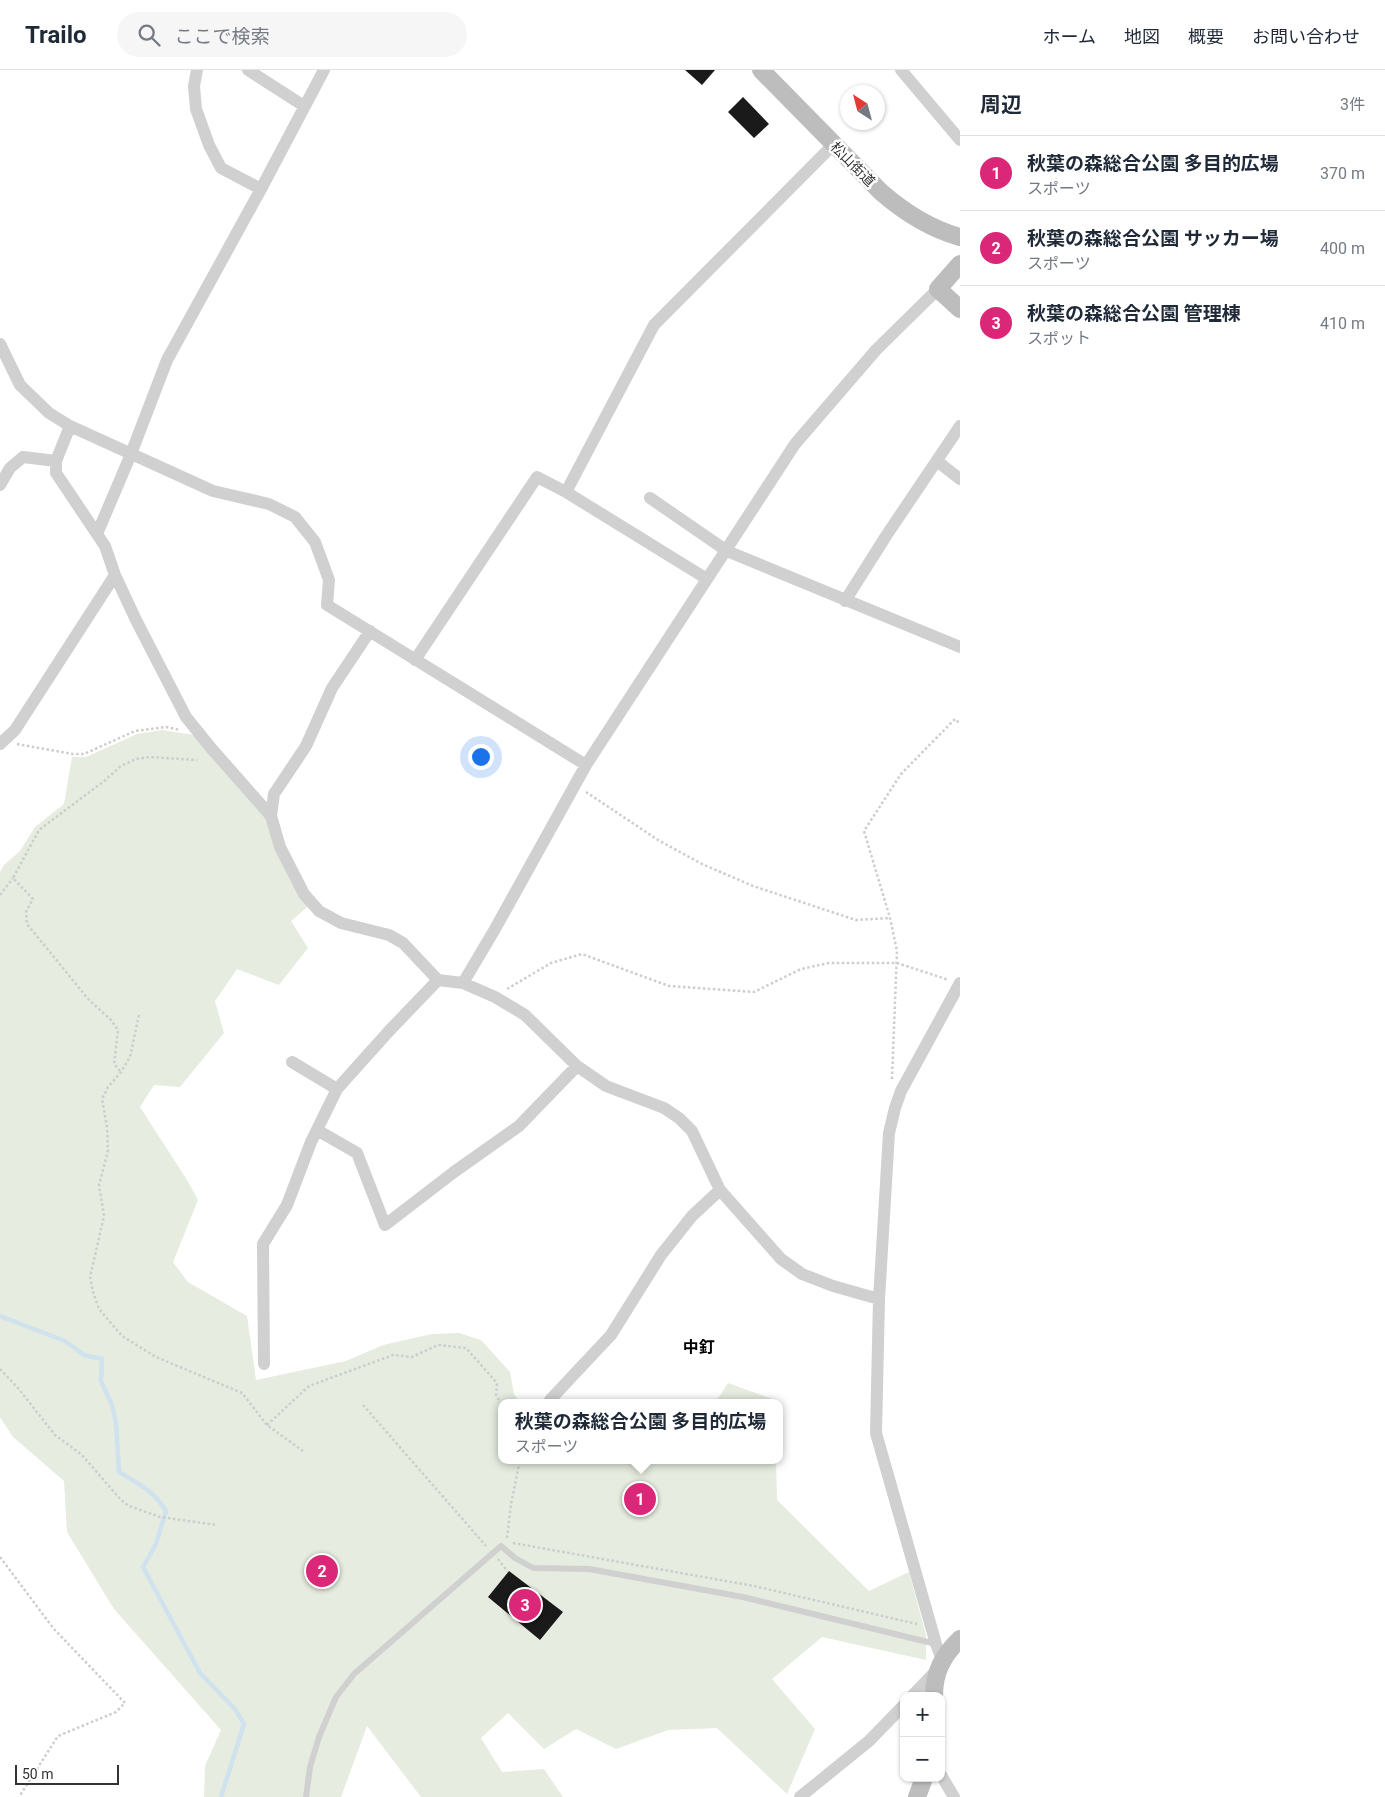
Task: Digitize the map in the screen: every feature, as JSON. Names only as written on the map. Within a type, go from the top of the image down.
[{"type":"main road","name":"松山街道","points":[[761,70],[881,192],[900,208],[922,221],[960,237]]},
{"type":"main road","points":[[960,264],[938,289],[960,309]]},
{"type":"main road","points":[[934,1692],[939,1658],[960,1639]]},
{"type":"main road","points":[[917,1797],[923,1782]]},
{"type":"street","points":[[198,70],[194,86],[196,109],[208,145],[221,168],[261,189]]},
{"type":"street","points":[[248,70],[304,106]]},
{"type":"street","points":[[97,534],[131,454],[167,360],[324,70]]},
{"type":"street","points":[[901,70],[960,140]]},
{"type":"street","points":[[566,492],[654,325],[834,144]]},
{"type":"street","points":[[463,983],[495,929],[574,784],[795,444],[876,350],[938,289]]},
{"type":"street","points":[[0,344],[20,385],[49,412],[70,426],[213,491],[269,504],[295,518],[315,542],[329,580],[327,605],[586,765]]},
{"type":"street","points":[[70,426],[56,461],[56,473],[105,546],[115,575],[136,620],[186,717],[271,816],[284,855],[304,894],[319,911],[341,923],[390,935],[403,943],[438,980],[463,983],[495,997],[526,1015],[577,1066],[606,1086],[664,1108],[679,1118],[692,1131],[720,1190],[751,1228],[781,1259],[802,1274],[833,1286],[879,1299]]},
{"type":"street","points":[[846,601],[886,536],[960,426]]},
{"type":"street","points":[[0,485],[10,468],[23,457],[56,461]]},
{"type":"street","points":[[937,461],[960,479]]},
{"type":"street","points":[[415,660],[537,477],[566,492],[707,579]]},
{"type":"street","points":[[650,498],[726,551],[960,647]]},
{"type":"street","points":[[2,743],[15,730],[115,575]]},
{"type":"street","points":[[271,816],[274,794],[306,746],[332,688],[370,631]]},
{"type":"street","points":[[264,1364],[263,1244],[287,1205],[316,1130],[338,1089],[389,1031],[438,980]]},
{"type":"street","points":[[915,1692],[939,1658],[876,1433],[879,1299],[890,1133],[895,1108],[902,1091],[960,983]]},
{"type":"street","points":[[292,1062],[338,1089]]},
{"type":"street","points":[[316,1130],[357,1153],[385,1224],[519,1126],[577,1066]]},
{"type":"street","points":[[551,1399],[611,1335],[661,1255],[692,1216],[720,1190]]},
{"type":"street","points":[[800,1797],[869,1741],[900,1709]]},
{"type":"street","points":[[945,1782],[954,1797]]},
{"type":"lane","points":[[306,1797],[310,1766],[319,1737],[336,1697],[354,1674],[501,1546],[515,1558],[533,1568],[589,1570],[743,1597],[939,1658]]},
{"type":"path","points":[[892,1085],[897,951],[890,918],[864,831],[901,774],[955,719],[960,724]]},
{"type":"path","points":[[2,743],[84,754],[134,731],[166,727],[199,734]]},
{"type":"path","points":[[0,895],[13,878],[39,830],[103,782],[121,766],[136,759],[149,757],[197,760]]},
{"type":"path","points":[[574,784],[658,840],[702,864],[752,886],[856,920],[890,918]]},
{"type":"path","points":[[13,878],[33,898],[26,912],[27,924],[89,1000],[111,1020],[118,1030],[114,1064],[121,1072]]},
{"type":"path","points":[[495,997],[551,963],[582,954],[669,986],[754,992],[801,969],[829,963],[897,963],[960,983]]},
{"type":"path","points":[[139,1015],[130,1057],[121,1072],[108,1087],[102,1099],[107,1127],[108,1151],[99,1185],[104,1216],[90,1276],[92,1292],[99,1309],[122,1336],[156,1357],[242,1393],[267,1424],[303,1451]]},
{"type":"path","points":[[267,1424],[309,1386],[393,1355],[412,1357],[438,1345],[466,1348],[497,1383],[496,1396],[498,1399]]},
{"type":"path","points":[[0,1369],[18,1388],[55,1435],[82,1455],[121,1500],[129,1506],[160,1517],[217,1525]]},
{"type":"path","points":[[364,1405],[491,1552]]},
{"type":"path","points":[[508,1538],[511,1504],[519,1464]]},
{"type":"path","points":[[0,1557],[53,1628],[125,1703],[116,1712],[58,1736],[19,1797]]},
{"type":"path","points":[[498,1559],[508,1572]]},
{"type":"shaded area","points":[[162,730],[200,736],[263,807],[312,903],[291,921],[308,948],[279,985],[237,969],[215,1001],[224,1033],[180,1087],[154,1085],[140,1107],[198,1200],[173,1262],[188,1282],[247,1316],[256,1380],[346,1361],[383,1345],[432,1334],[459,1333],[481,1340],[510,1372],[514,1394],[517,1399],[498,1399],[498,1464],[776,1464],[777,1500],[869,1591],[909,1572],[926,1635],[926,1660],[822,1637],[772,1679],[815,1729],[787,1794],[717,1728],[668,1730],[616,1749],[576,1729],[544,1749],[508,1713],[481,1738],[502,1772],[544,1769],[563,1797],[421,1797],[367,1726],[341,1797],[204,1797],[205,1766],[221,1730],[114,1609],[67,1532],[64,1481],[13,1437],[0,1417],[0,872],[4,865],[20,851],[35,827],[64,804],[72,757],[86,757],[137,734]]},
{"type":"shaded area","points":[[728,1383],[772,1399],[718,1399]]},
{"type":"building","points":[[685,70],[715,70],[702,85]]},
{"type":"building","points":[[743,97],[769,124],[754,138],[728,112]]},
{"type":"building","points":[[509,1571],[563,1612],[540,1640],[488,1597]]},
{"type":"waterway","points":[[0,1316],[65,1341],[84,1355],[102,1359],[101,1381],[112,1405],[116,1423],[119,1472],[151,1493],[166,1511],[156,1544],[143,1567],[200,1673],[235,1709],[244,1724],[221,1797]]},
{"type":"place","name":"秋葉の森総合公園 多目的広場","points":[[640,1499]]},
{"type":"place","name":"秋葉の森総合公園 サッカー場","points":[[322,1571]]},
{"type":"place","name":"秋葉の森総合公園 管理棟","points":[[525,1605]]},
{"type":"district","name":"中釘","points":[[699,1347]]}]
